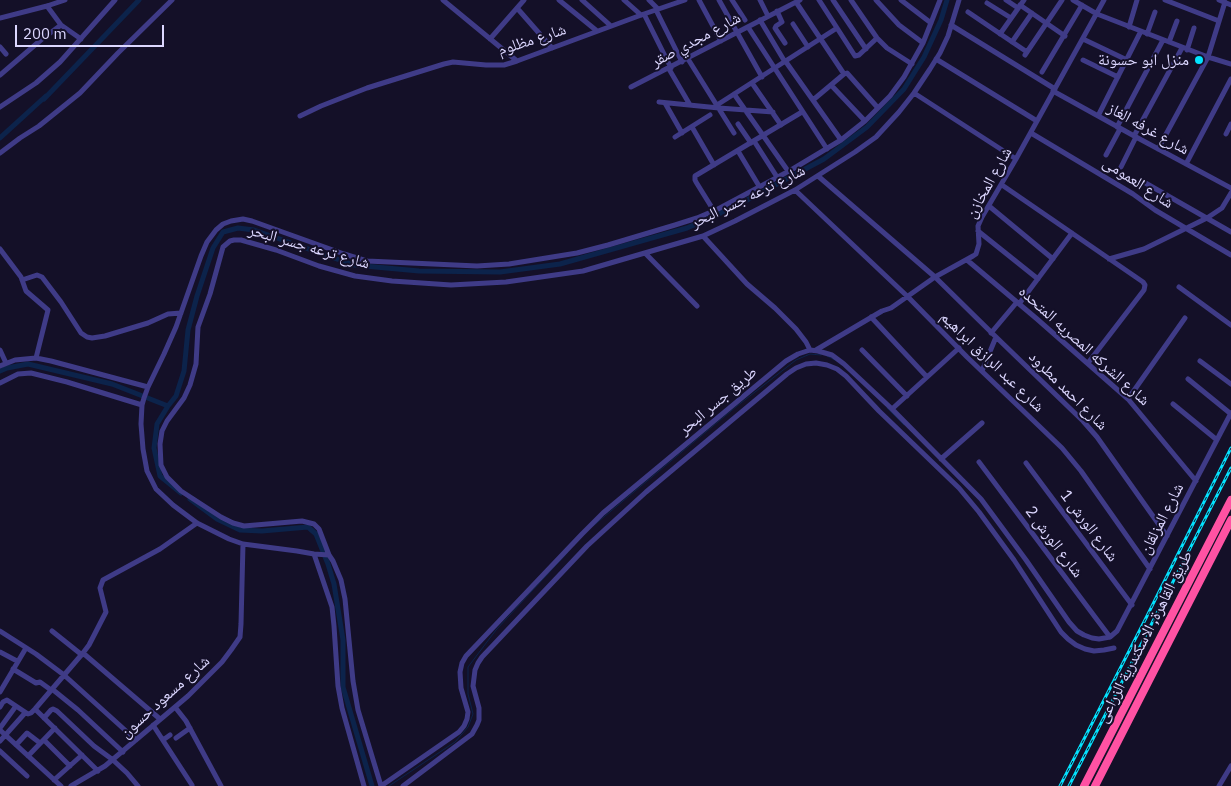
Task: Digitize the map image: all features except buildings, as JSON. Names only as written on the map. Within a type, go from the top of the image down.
[{"type":"highway","name":"طريق القاهرة, الاسكندرية الزراعى","points":[[1084,786],[1231,500]]},
{"type":"highway","name":"طريق القاهرة, الاسكندرية الزراعى","points":[[1095,786],[1231,520]]},
{"type":"street","points":[[0,18],[65,0]]},
{"type":"street","points":[[0,108],[45,76],[115,0]]},
{"type":"street","points":[[0,154],[80,94],[118,53],[172,0]]},
{"type":"street","points":[[443,0],[517,61]]},
{"type":"street","points":[[490,39],[524,0]]},
{"type":"street","points":[[559,0],[597,32]]},
{"type":"street","points":[[582,0],[611,26]]},
{"type":"street","points":[[624,0],[642,14],[690,105]]},
{"type":"street","points":[[649,0],[657,10],[682,62]]},
{"type":"street","name":"شارع مظلوم","points":[[300,116],[367,88],[452,62],[504,65],[685,0]]},
{"type":"street","points":[[699,0],[722,41]]},
{"type":"street","points":[[720,0],[762,77]]},
{"type":"street","points":[[732,0],[745,20]]},
{"type":"street","points":[[760,0],[768,16]]},
{"type":"street","points":[[828,0],[821,2],[855,56],[859,56],[877,38]]},
{"type":"street","points":[[832,0],[866,49]]},
{"type":"street","points":[[851,0],[877,38],[887,48],[912,64]]},
{"type":"street","points":[[876,0],[899,25],[923,43]]},
{"type":"street","points":[[901,0],[931,23]]},
{"type":"street","name":"شارع ترعه جسر البحر","points":[[327,554],[243,544],[229,539],[198,523],[160,494],[149,476],[145,464],[141,416],[142,405],[148,387],[171,340],[207,242],[222,224],[243,219],[252,221],[350,256],[367,260],[477,266],[508,264],[577,253],[675,225],[714,211],[788,172],[841,140],[865,121],[898,87],[923,43],[940,0]]},
{"type":"street","name":"شارع ترعه جسر البحر","points":[[381,786],[358,710],[353,681],[345,599],[341,580],[333,561],[327,554],[319,528],[314,524],[302,521],[244,526],[233,523],[181,491],[167,477],[161,465],[160,444],[162,431],[166,421],[184,398],[190,385],[196,364],[198,327],[210,294],[222,251],[226,244],[234,240],[248,241],[319,266],[371,279],[451,285],[506,282],[583,271],[703,236],[795,190],[866,145],[876,136],[914,93],[936,59],[944,44],[960,0]]},
{"type":"street","points":[[1006,0],[1032,13],[1065,36]]},
{"type":"street","points":[[1000,34],[1024,0]]},
{"type":"street","points":[[968,12],[1012,42],[1026,54],[1062,0]]},
{"type":"street","points":[[1073,0],[1097,14],[1185,49],[1231,62]]},
{"type":"street","name":"شارع المخازن","points":[[968,260],[976,254],[978,249],[980,222],[1104,0]]},
{"type":"street","points":[[1129,27],[1137,0]]},
{"type":"street","points":[[1165,0],[1219,21]]},
{"type":"street","points":[[798,1],[821,39],[845,73],[849,74],[878,108]]},
{"type":"street","name":"شارع مجدي صقر","points":[[631,88],[798,1]]},
{"type":"street","points":[[1158,149],[1208,57],[1219,21],[1222,1],[1231,5]]},
{"type":"street","points":[[987,2],[1011,18]]},
{"type":"street","points":[[1042,72],[1082,5]]},
{"type":"street","points":[[47,6],[61,25],[81,39]]},
{"type":"street","points":[[516,8],[552,48]]},
{"type":"street","points":[[777,11],[782,22],[775,27],[785,43]]},
{"type":"street","points":[[1147,34],[1156,12]]},
{"type":"street","points":[[1012,42],[1032,13]]},
{"type":"street","points":[[760,20],[786,62],[841,140]]},
{"type":"street","points":[[1169,42],[1177,21]]},
{"type":"street","points":[[793,24],[808,48]]},
{"type":"street","points":[[0,75],[61,25]]},
{"type":"street","name":"شارع غرفه الغاز","points":[[951,25],[1098,116],[1231,188]]},
{"type":"street","points":[[748,27],[827,149]]},
{"type":"street","points":[[718,107],[734,94],[837,28]]},
{"type":"street","points":[[1121,167],[1135,137],[1185,49],[1194,28]]},
{"type":"street","points":[[1098,116],[1141,31]]},
{"type":"street","points":[[1083,39],[1126,60]]},
{"type":"street","points":[[1106,156],[1163,40]]},
{"type":"street","points":[[0,47],[6,54]]},
{"type":"street","points":[[688,59],[734,133]]},
{"type":"street","points":[[936,59],[1038,121]]},
{"type":"street","points":[[1083,60],[1118,77]]},
{"type":"street","points":[[813,100],[845,73]]},
{"type":"street","points":[[1186,164],[1231,79]]},
{"type":"street","points":[[752,83],[781,125]]},
{"type":"street","points":[[831,85],[865,121]]},
{"type":"street","points":[[914,93],[1016,159]]},
{"type":"street","points":[[734,94],[788,172]]},
{"type":"street","points":[[682,133],[662,103],[773,112]]},
{"type":"street","points":[[714,211],[694,178],[697,174],[802,112]]},
{"type":"street","points":[[675,137],[710,115]]},
{"type":"street","points":[[738,124],[777,177]]},
{"type":"street","points":[[1226,134],[1231,124]]},
{"type":"street","points":[[692,126],[714,165]]},
{"type":"street","name":"شارع العمومى","points":[[1031,133],[1231,255]]},
{"type":"street","points":[[738,151],[759,186]]},
{"type":"street","name":"شارع احمد مطرود","points":[[818,176],[936,277],[996,338],[1087,424],[1167,536]]},
{"type":"street","points":[[1142,181],[1231,232]]},
{"type":"street","points":[[1002,185],[1145,285],[1144,290],[1088,363]]},
{"type":"street","name":"شارع عبد الرازق ابراهيم","points":[[795,190],[1055,440],[1071,458],[1150,569]]},
{"type":"street","points":[[1109,259],[1144,249],[1207,218],[1222,208],[1231,194]]},
{"type":"street","points":[[989,206],[1053,259]]},
{"type":"street","points":[[978,231],[1038,279]]},
{"type":"street","points":[[991,332],[1038,279],[1072,233]]},
{"type":"street","points":[[703,236],[751,289],[763,297],[789,322],[813,350],[825,352],[838,359],[892,410],[977,496],[1077,631],[1084,636],[1092,638],[1111,637]]},
{"type":"street","points":[[0,249],[22,280],[26,291],[48,310],[36,358]]},
{"type":"street","points":[[645,253],[697,306]]},
{"type":"street","points":[[813,350],[882,311],[891,308],[936,277],[968,260]]},
{"type":"street","name":"شارع الشركه المصريه المتحده","points":[[968,260],[1128,399],[1196,481]]},
{"type":"street","points":[[22,280],[36,275],[42,277],[81,333],[87,337],[105,336],[148,323],[168,314],[181,313]]},
{"type":"street","points":[[1179,287],[1231,325]]},
{"type":"street","points":[[871,317],[927,377]]},
{"type":"street","points":[[1128,399],[1185,318]]},
{"type":"street","points":[[982,371],[996,338]]},
{"type":"street","points":[[892,410],[959,348]]},
{"type":"street","points":[[0,350],[3,363],[36,358],[148,387]]},
{"type":"street","name":"طريق جسر البحر","points":[[381,786],[459,732],[464,726],[468,712],[461,688],[460,672],[466,656],[603,513],[792,357],[813,350]]},
{"type":"street","points":[[862,350],[906,396]]},
{"type":"street","points":[[1200,361],[1231,384]]},
{"type":"street","name":"طريق جسر البحر","points":[[403,786],[475,730],[478,725],[479,714],[473,686],[474,670],[482,657],[587,546],[646,492],[780,380],[796,368],[806,364],[827,365],[837,369],[846,376],[879,411],[959,488],[1014,560],[1061,632],[1068,639],[1085,649],[1104,650],[1114,648]]},
{"type":"street","points":[[774,371],[780,380]]},
{"type":"street","points":[[0,383],[22,373],[31,373],[142,405]]},
{"type":"street","points":[[1188,380],[1231,413]]},
{"type":"street","points":[[1173,404],[1217,440]]},
{"type":"street","name":"شارع المزلقان","points":[[1111,637],[1117,631],[1132,605],[1231,413]]},
{"type":"street","points":[[941,459],[982,424]]},
{"type":"street","name":"شارع الورش 2","points":[[979,462],[1111,637]]},
{"type":"street","name":"شارع الورش 1","points":[[1026,463],[1132,605]]},
{"type":"street","points":[[0,741],[26,713],[29,714],[35,709],[89,645],[106,612],[100,588],[103,580],[160,549],[198,523]]},
{"type":"street","name":"شارع مسعود حسون","points":[[71,786],[113,760],[176,707],[222,662],[231,650],[240,637],[242,624],[243,544]]},
{"type":"street","points":[[316,554],[332,607],[338,686],[342,708],[364,786]]},
{"type":"street","points":[[0,631],[64,675],[136,740]]},
{"type":"street","points":[[52,631],[83,654],[160,719]]},
{"type":"street","points":[[0,692],[2,685],[26,648]]},
{"type":"street","points":[[0,652],[17,661]]},
{"type":"street","points":[[13,669],[36,683],[40,682],[51,689],[78,710],[123,752]]},
{"type":"street","points":[[1,703],[7,700],[26,713]]},
{"type":"street","points":[[16,706],[0,729],[61,786]]},
{"type":"street","points":[[176,707],[190,728],[222,786]]},
{"type":"street","points":[[35,709],[98,771]]},
{"type":"street","points":[[44,718],[51,710],[55,709],[94,746],[113,760],[138,786]]},
{"type":"street","points":[[153,725],[192,785]]},
{"type":"street","points":[[28,756],[55,728]]},
{"type":"street","points":[[176,738],[190,728]]},
{"type":"street","points":[[16,745],[27,733],[42,741],[70,766]]},
{"type":"street","points":[[163,740],[170,735]]},
{"type":"street","points":[[0,751],[27,776]]},
{"type":"street","points":[[54,780],[82,755]]},
{"type":"street","points":[[1219,786],[1231,766]]},
{"type":"waterway","points":[[44,99],[139,0]]},
{"type":"waterway","points":[[181,493],[160,476],[154,448],[157,424],[176,396],[184,371],[188,330],[197,296],[213,248],[223,232],[238,228],[254,230],[354,265],[419,271],[500,272],[560,264],[687,228],[732,208],[824,159],[867,127],[904,89],[924,57],[941,20],[947,0]]},
{"type":"waterway","points":[[0,138],[46,96]]},
{"type":"waterway","points":[[593,526],[737,406],[796,360],[810,354],[821,355]]},
{"type":"waterway","points":[[827,356],[835,360]]},
{"type":"waterway","points":[[0,371],[28,364],[112,384],[168,406]]},
{"type":"waterway","points":[[887,408],[904,425]]},
{"type":"waterway","points":[[190,499],[217,519],[240,530],[262,531],[308,527],[316,534],[334,584],[343,640],[343,687],[372,786]]},
{"type":"waterway","points":[[389,786],[455,742],[468,727],[473,714],[468,694],[468,667],[496,630],[568,552]]},
{"type":"railway","points":[[1060,786],[1231,448]]},
{"type":"railway","points":[[1069,786],[1231,468]]},
{"type":"place","name":"منزل ابو حسونة","points":[[1199,60]]}]
